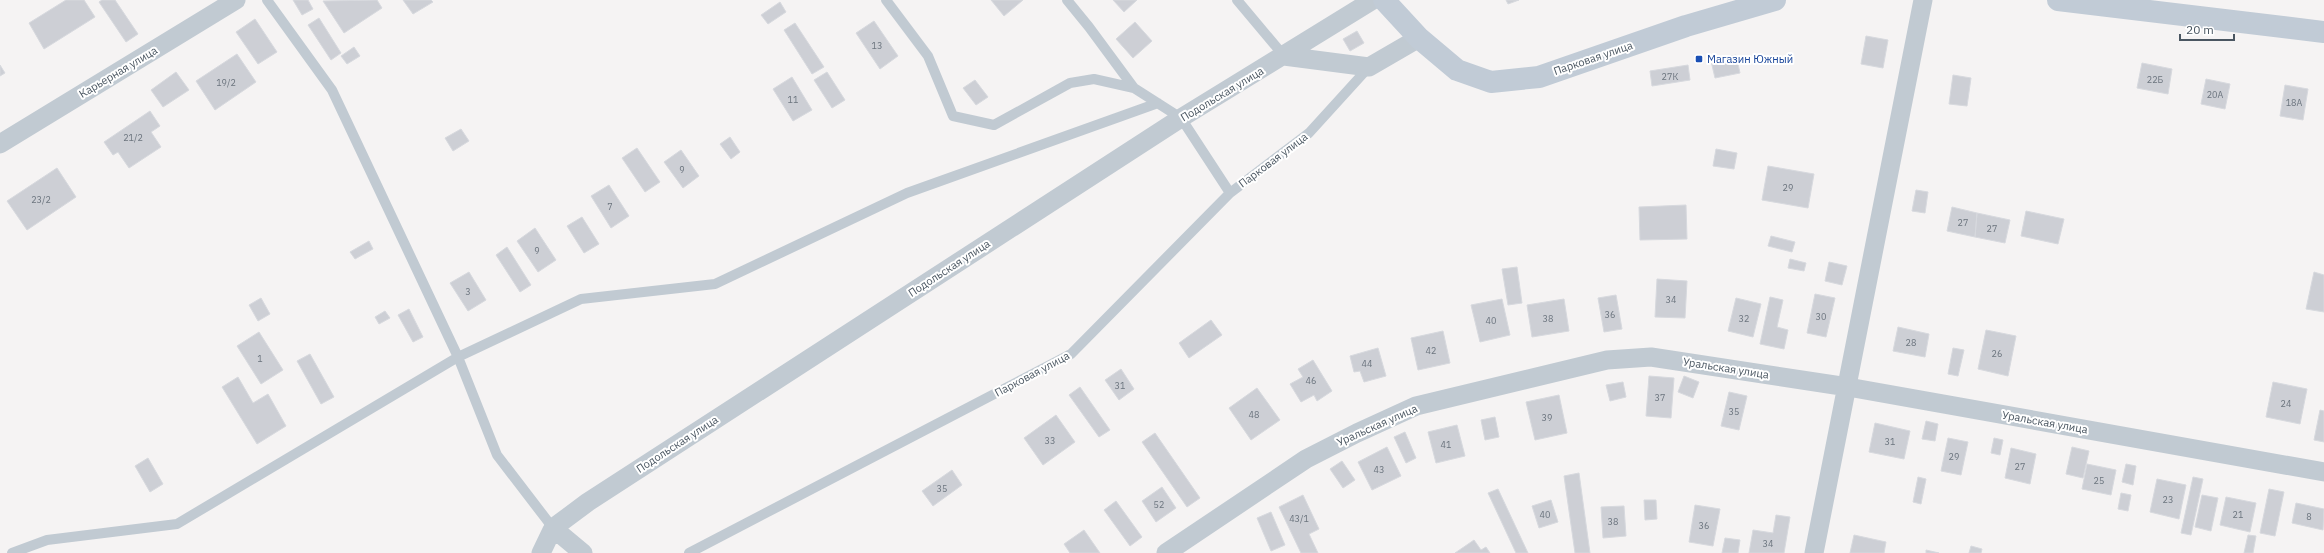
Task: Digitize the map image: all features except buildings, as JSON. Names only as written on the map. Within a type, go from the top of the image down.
[{"type":"street","name":"Карьерная улица","points":[[0,144],[236,0]]},
{"type":"street","name":"Подольская улица","points":[[541,553],[553,528],[601,493],[1181,118],[1373,0]]},
{"type":"street","name":"Парковая улица","points":[[1384,0],[1419,38],[1457,70],[1491,82],[1539,77],[1686,26],[1775,0]]},
{"type":"street","points":[[1814,553],[1848,387],[1923,0]]},
{"type":"street","points":[[2058,0],[2324,32]]},
{"type":"street","points":[[1284,56],[1369,67],[1419,38]]},
{"type":"street","name":"Уральская улица","points":[[1166,553],[1306,459],[1357,433],[1416,406],[1607,360],[1651,357],[1848,387],[2324,472]]},
{"type":"street","points":[[553,528],[584,553]]},
{"type":"lane","points":[[267,0],[332,90],[458,357],[497,455],[553,528]]},
{"type":"lane","points":[[886,0],[928,56],[953,116],[994,125],[1070,83],[1094,79],[1134,88],[1181,118],[1230,193]]},
{"type":"lane","points":[[1067,0],[1134,88]]},
{"type":"lane","points":[[1237,0],[1284,56]]},
{"type":"lane","name":"Парковая улица","points":[[689,553],[1071,354],[1230,193],[1309,133],[1369,67]]},
{"type":"lane","points":[[12,553],[47,540],[177,524],[458,357],[581,299],[715,284],[907,193],[1158,103]]},
{"type":"place","name":"Магазин Южный","points":[[1699,59]]}]
